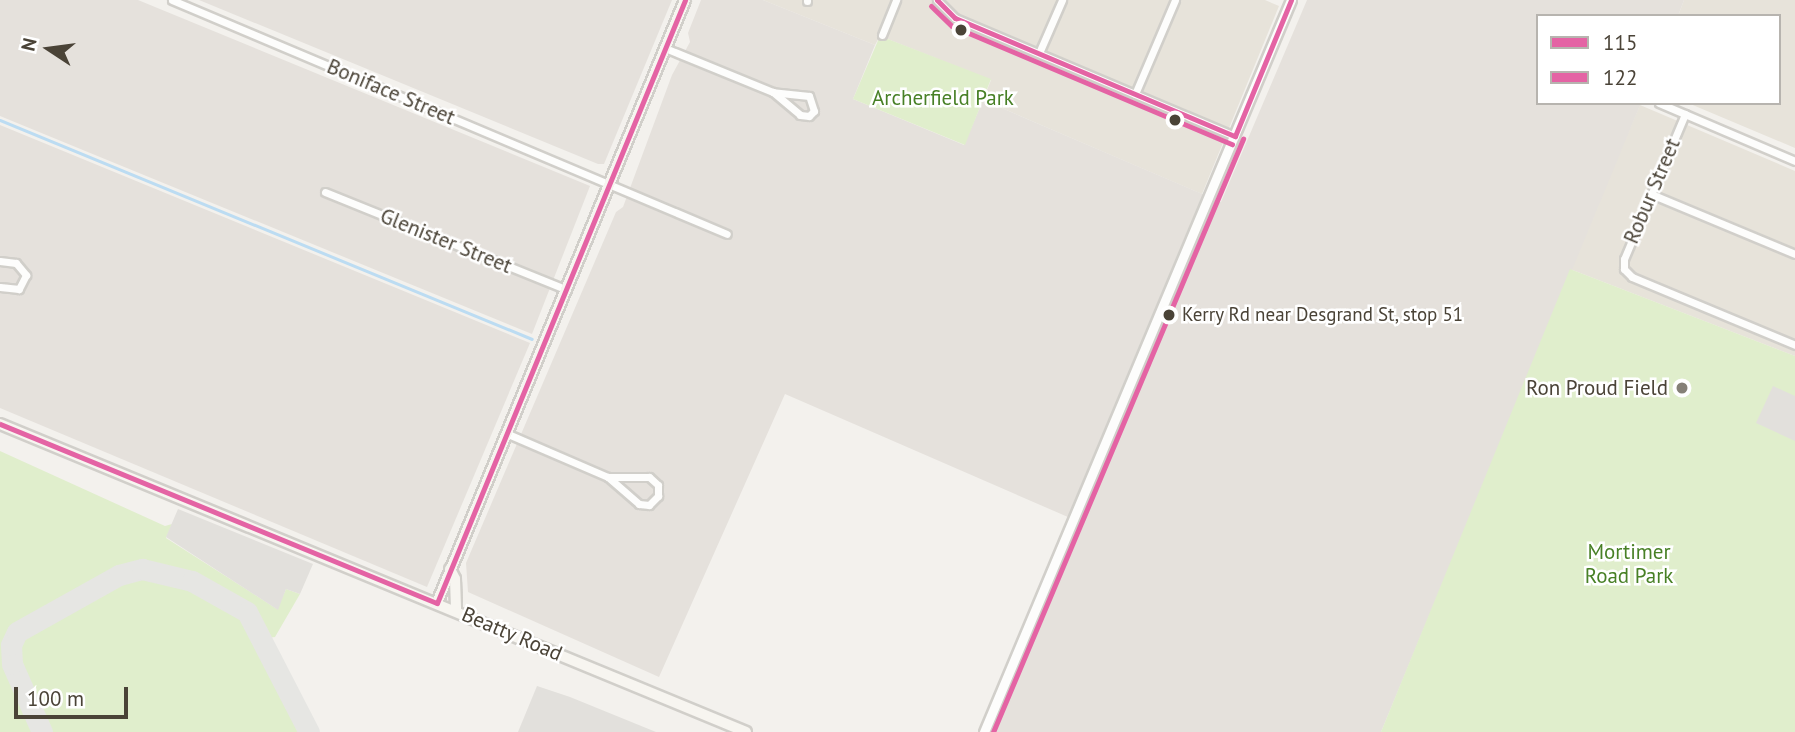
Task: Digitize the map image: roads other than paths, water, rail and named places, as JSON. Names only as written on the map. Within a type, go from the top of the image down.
[{"type":"main road","points":[[437,603],[685,0]]},
{"type":"main road","name":"Beatty Road","points":[[1,426],[746,732]]},
{"type":"main road","points":[[450,569],[456,611]]},
{"type":"street","name":"Boniface Street","points":[[172,0],[727,234]]},
{"type":"street","points":[[882,35],[896,0]]},
{"type":"street","points":[[1039,53],[1062,0]]},
{"type":"street","points":[[1135,94],[1175,0]]},
{"type":"street","points":[[984,732],[1292,0]]},
{"type":"street","points":[[941,1],[955,18],[1235,136]]},
{"type":"street","points":[[665,48],[774,92],[809,96],[814,111],[800,116],[774,92]]},
{"type":"street","points":[[1664,105],[1795,160]]},
{"type":"street","name":"Robur Street","points":[[1685,114],[1651,194],[1624,269],[1632,277],[1795,345]]},
{"type":"street","name":"Glenister Street","points":[[325,192],[567,290]]},
{"type":"street","points":[[1651,194],[1795,254]]},
{"type":"street","points":[[0,261],[16,263],[26,275],[19,289],[0,287]]},
{"type":"street","points":[[508,433],[608,477],[639,504],[649,505],[658,496],[658,485],[649,477],[608,477]]},
{"type":"waterway","points":[[0,120],[532,339]]},
{"type":"place","name":"Kerry Rd near Desgrand St, stop 51","points":[[1169,315]]},
{"type":"place","name":"Ron Proud Field","points":[[1682,388]]},
{"type":"park label","name":"Archerfield Park","points":[[943,98]]},
{"type":"park label","name":"Mortimer Road Park","points":[[1629,564]]}]
